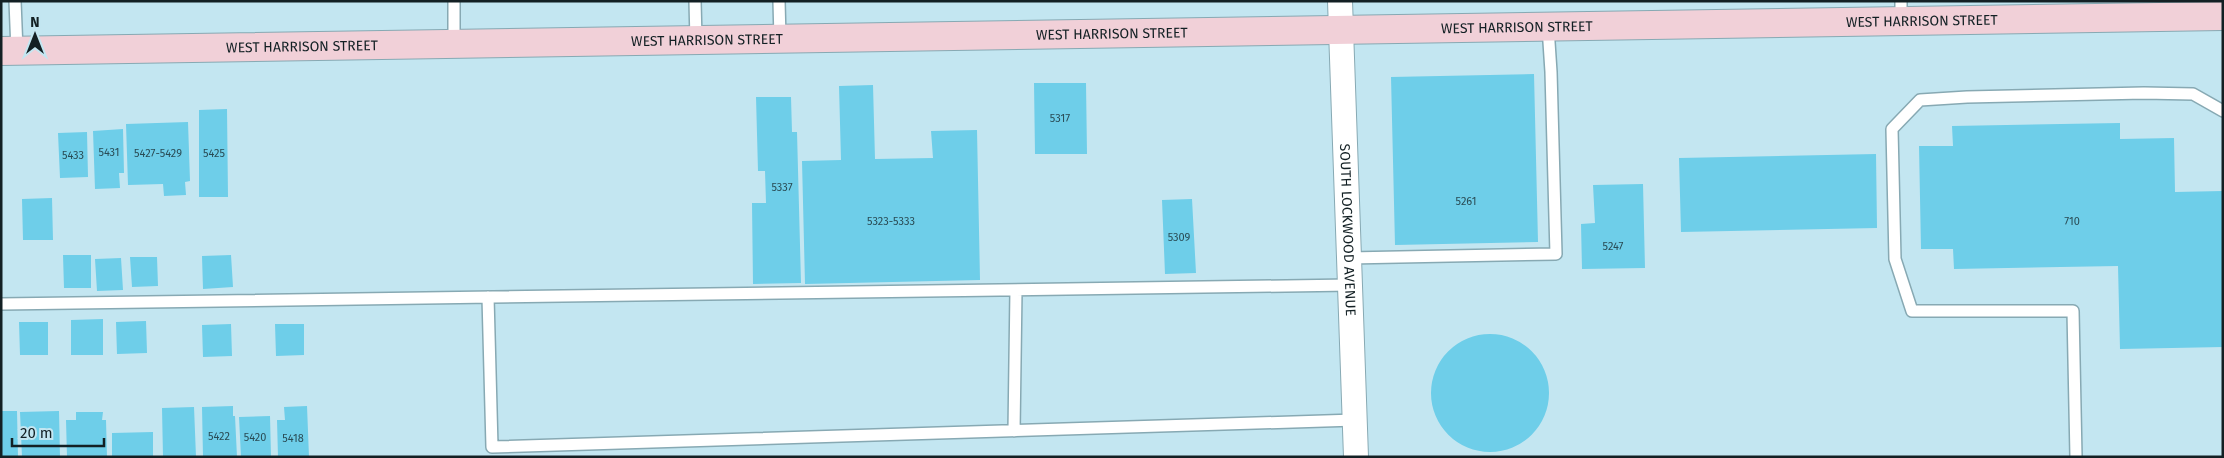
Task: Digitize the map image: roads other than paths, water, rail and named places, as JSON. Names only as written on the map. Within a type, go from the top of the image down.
[{"type":"street","name":"SOUTH LOCKWOOD AVENUE","points":[[1340,1],[1356,457]]},
{"type":"street","name":"WEST HARRISON STREET","points":[[9,51],[1548,27],[1901,11],[1988,16],[2223,16]]},
{"type":"lane","points":[[9,51],[16,1]]},
{"type":"lane","points":[[454,1],[454,44]]},
{"type":"lane","points":[[695,1],[696,40]]},
{"type":"lane","points":[[779,1],[780,39]]},
{"type":"lane","points":[[1349,258],[1556,254],[1552,72],[1548,27]]},
{"type":"lane","points":[[2076,457],[2073,311],[1912,311],[1895,259],[1892,129],[1920,100],[1967,97],[2144,93],[2193,94],[2223,112]]},
{"type":"lane","points":[[1,304],[1350,285]]},
{"type":"lane","points":[[1014,431],[1016,290]]},
{"type":"lane","points":[[488,297],[492,447],[553,451],[1014,431],[1354,420]]}]
